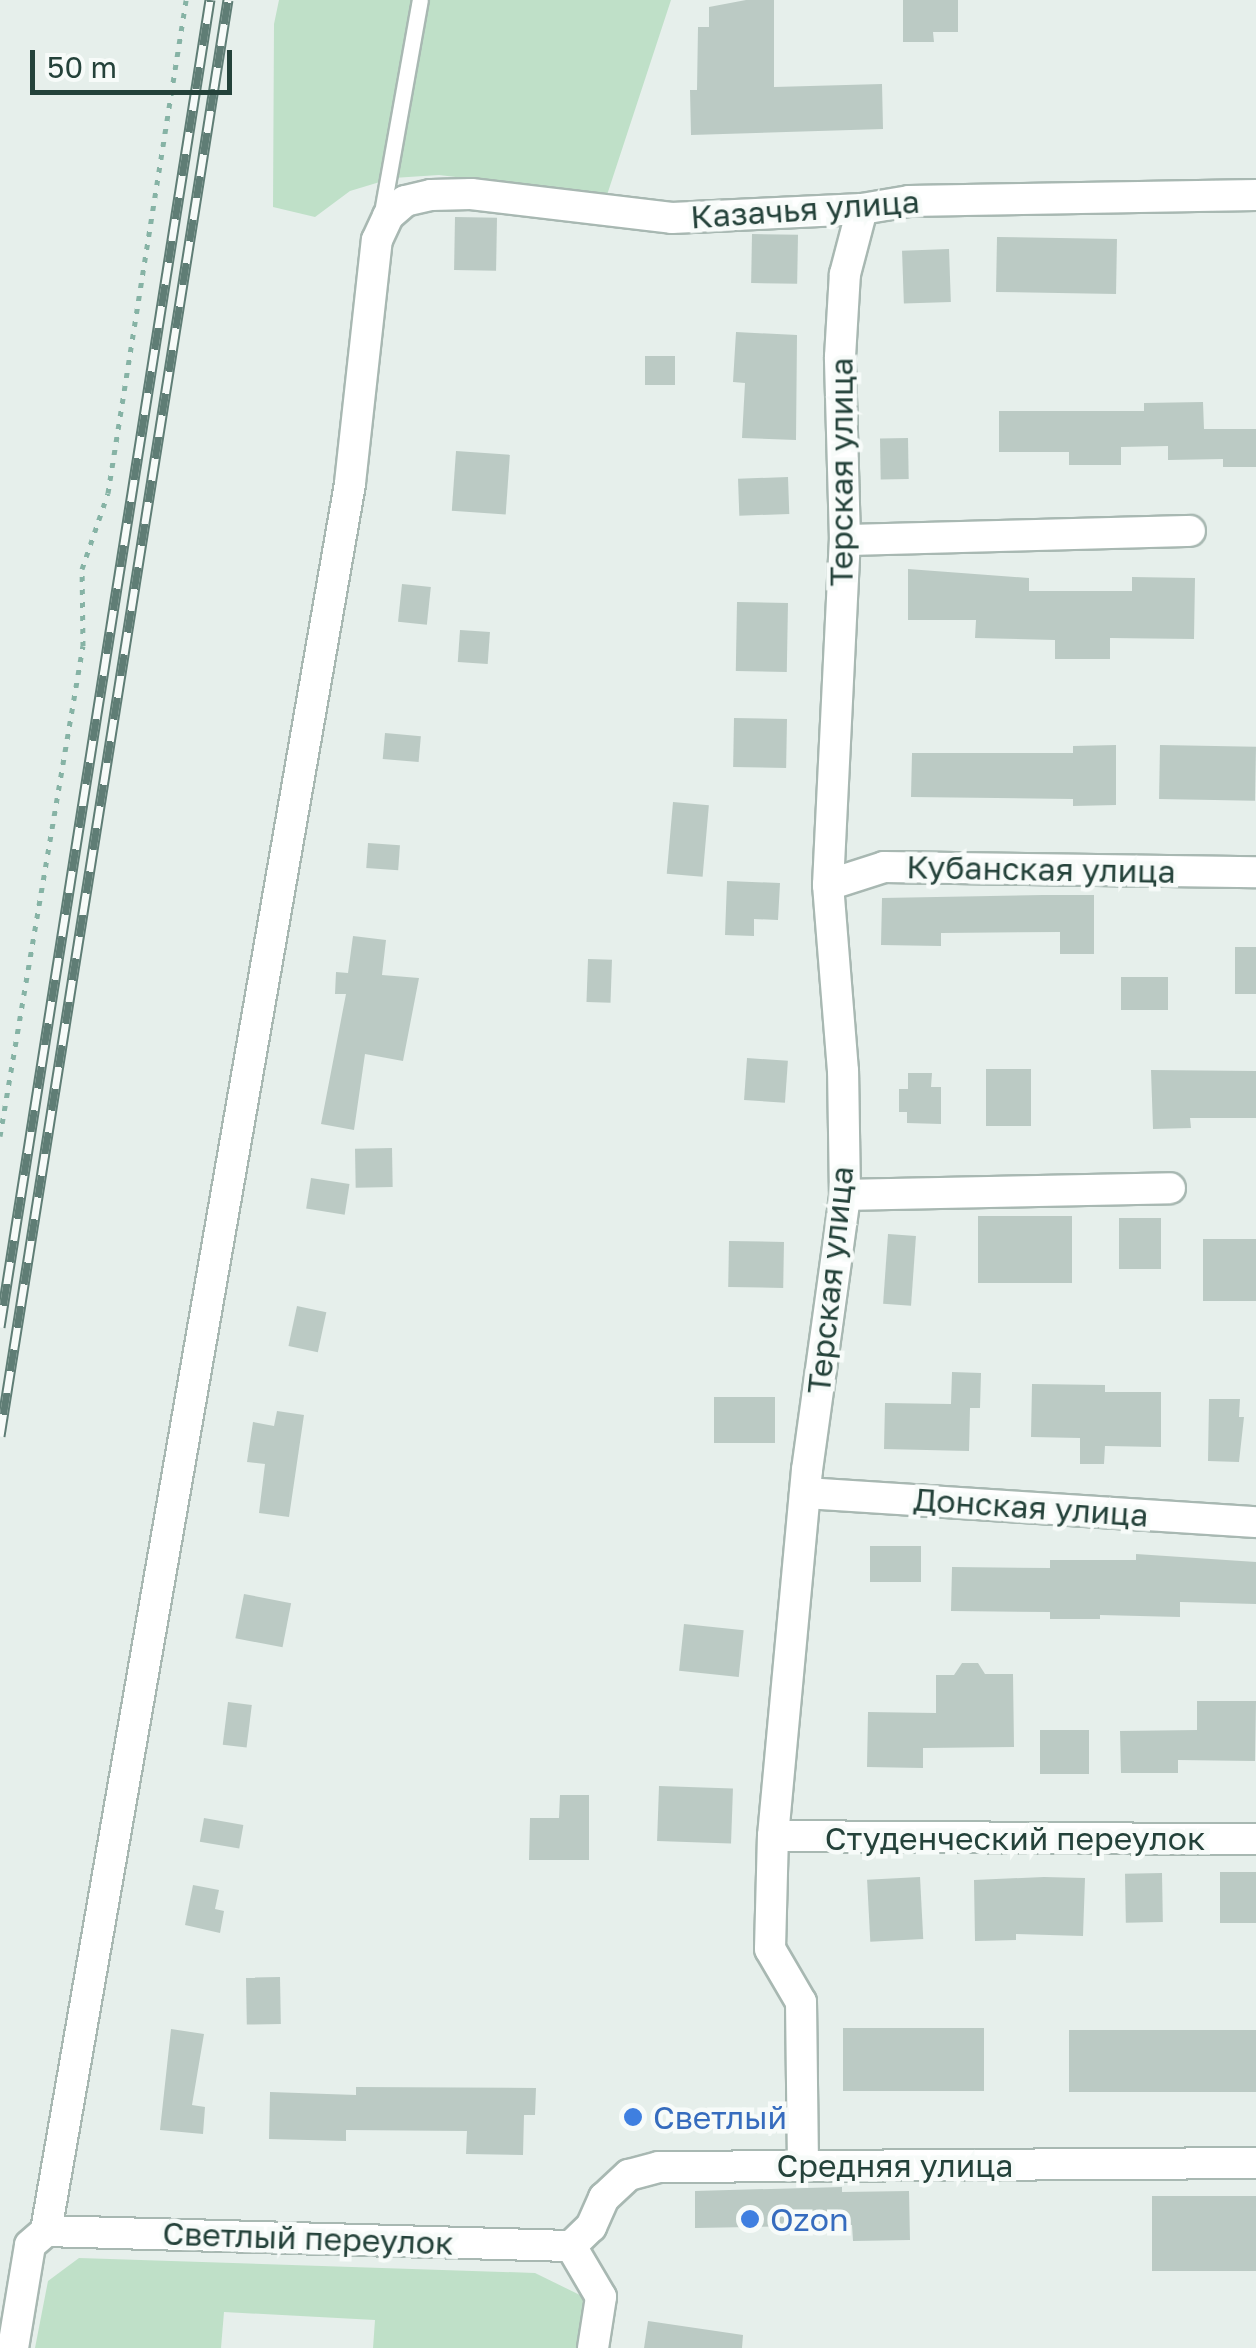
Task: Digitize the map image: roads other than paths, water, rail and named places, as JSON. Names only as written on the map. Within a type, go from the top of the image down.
[{"type":"street","name":"Казачья улица","points":[[377,240],[396,208],[431,195],[471,194],[672,218],[862,209],[909,201],[1256,196]]},
{"type":"street","name":"Терская улица","points":[[803,2165],[801,2002],[770,1949],[773,1836],[805,1493],[845,1196],[843,1070],[828,884],[845,540],[840,357],[845,274],[862,209]]},
{"type":"street","points":[[13,2348],[30,2245],[46,2231],[350,483],[377,240]]},
{"type":"street","points":[[845,540],[1190,530]]},
{"type":"street","name":"Кубанская улица","points":[[828,884],[884,866],[1256,872]]},
{"type":"street","points":[[845,1196],[1170,1188]]},
{"type":"street","name":"Донская улица","points":[[805,1493],[1256,1522]]},
{"type":"street","name":"Студенческий переулок","points":[[773,1836],[1256,1839]]},
{"type":"street","name":"Средняя улица","points":[[571,2246],[591,2227],[604,2198],[629,2175],[658,2167],[1256,2164]]},
{"type":"street","name":"Светлый переулок","points":[[46,2231],[571,2246]]},
{"type":"street","points":[[571,2246],[601,2297],[593,2348]]},
{"type":"lane","points":[[377,240],[420,0]]},
{"type":"railway","points":[[0,1327],[210,0]]},
{"type":"railway","points":[[0,1436],[228,0]]},
{"type":"place","name":"Светлый","points":[[633,2117]]},
{"type":"place","name":"Ozon","points":[[750,2219]]}]
